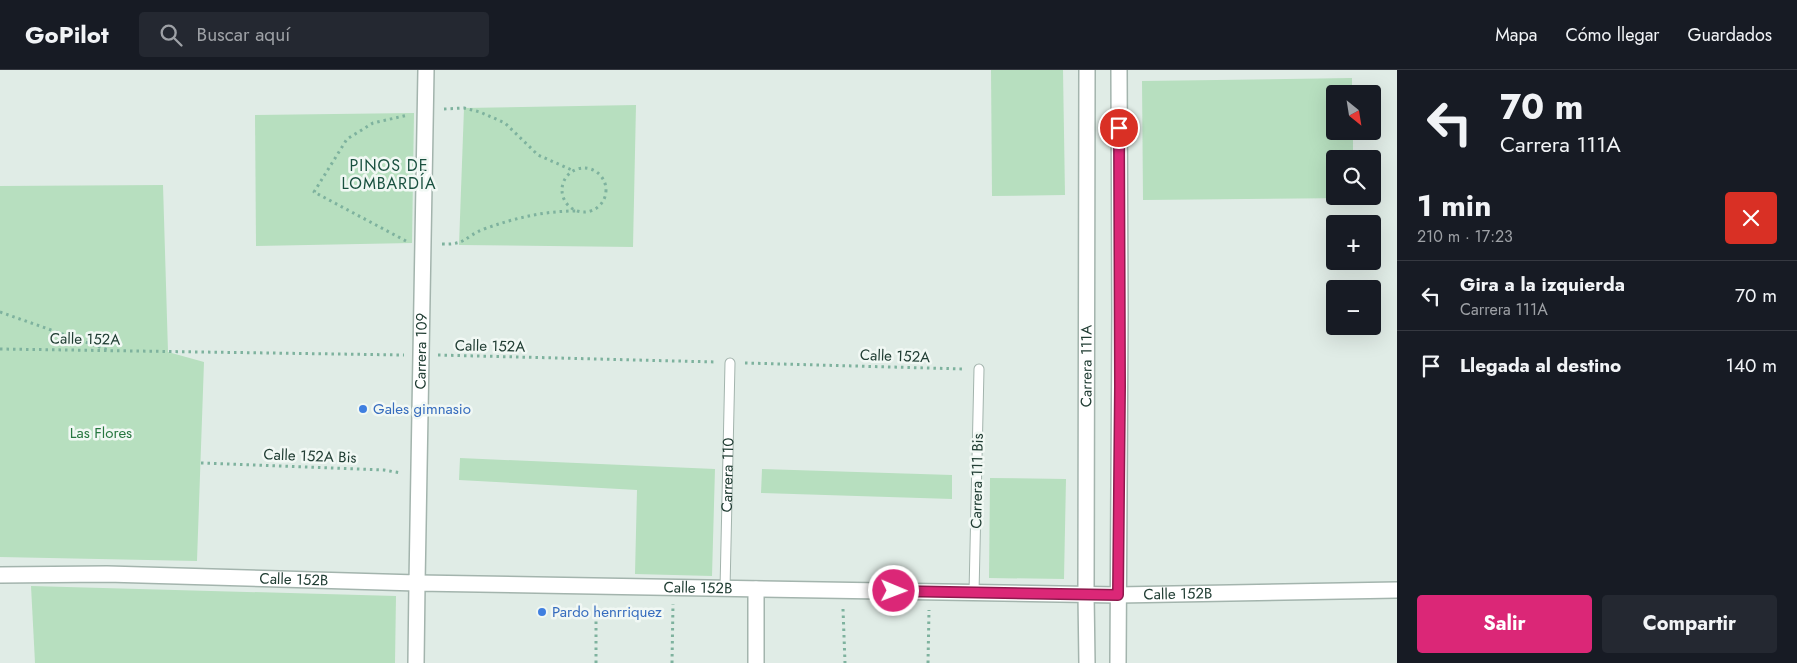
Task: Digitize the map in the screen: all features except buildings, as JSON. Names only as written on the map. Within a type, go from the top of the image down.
[{"type":"street","name":"Carrera 109","points":[[416,663],[426,70]]},
{"type":"street","name":"Carrera 111A","points":[[1087,70],[1087,663]]},
{"type":"street","points":[[1118,663],[1119,70]]},
{"type":"street","name":"Calle 152B","points":[[0,575],[106,574],[417,584],[1118,595],[1397,590]]},
{"type":"street","points":[[756,589],[756,663]]},
{"type":"lane","name":"Carrera 110","points":[[725,589],[730,363]]},
{"type":"lane","name":"Carrera 111 Bis","points":[[974,593],[979,369]]},
{"type":"path","points":[[464,108],[480,112],[505,123],[538,155],[554,164],[574,171],[588,168],[595,171],[605,182],[606,189],[602,203],[597,208],[583,212],[552,211],[516,218],[474,233],[459,245],[412,243],[314,192],[347,139],[373,123],[426,110],[464,108]]},
{"type":"path","points":[[574,171],[564,181],[563,195],[566,202],[576,211]]},
{"type":"path","points":[[0,312],[112,351]]},
{"type":"path","name":"Calle 152A","points":[[0,349],[421,355],[979,369]]},
{"type":"path","name":"Calle 152A Bis","points":[[201,463],[384,470],[419,477]]},
{"type":"path","points":[[596,586],[596,663]]},
{"type":"path","points":[[672,663],[673,588]]},
{"type":"path","points":[[843,591],[845,663]]},
{"type":"path","points":[[928,663],[929,592]]},
{"type":"green space","points":[[991,70],[1063,70],[1065,195],[992,196]]},
{"type":"green space","points":[[1352,78],[1352,85],[1326,85],[1326,140],[1353,140],[1353,150],[1326,150],[1326,198],[1143,200],[1142,81]]},
{"type":"green space","points":[[636,105],[633,247],[459,245],[464,108]]},
{"type":"green space","points":[[414,113],[412,243],[256,246],[255,115]]},
{"type":"green space","name":"Las Flores","points":[[163,185],[168,352],[204,362],[197,561],[0,557],[0,186]]},
{"type":"green space","points":[[460,458],[715,469],[712,576],[635,574],[637,490],[459,480]]},
{"type":"green space","points":[[762,469],[952,475],[952,499],[761,493]]},
{"type":"green space","points":[[990,478],[1066,479],[1064,579],[989,578]]},
{"type":"green space","points":[[31,586],[396,596],[395,663],[35,663]]},
{"type":"place","name":"Gales gimnasio","points":[[363,409]]},
{"type":"place","name":"Pardo henrriquez","points":[[542,612]]},
{"type":"district","name":"PINOS DE LOMBARDÍA","points":[[389,174]]},
{"type":"route","points":[[894,591],[1118,595],[1120,459],[1119,128]]}]
